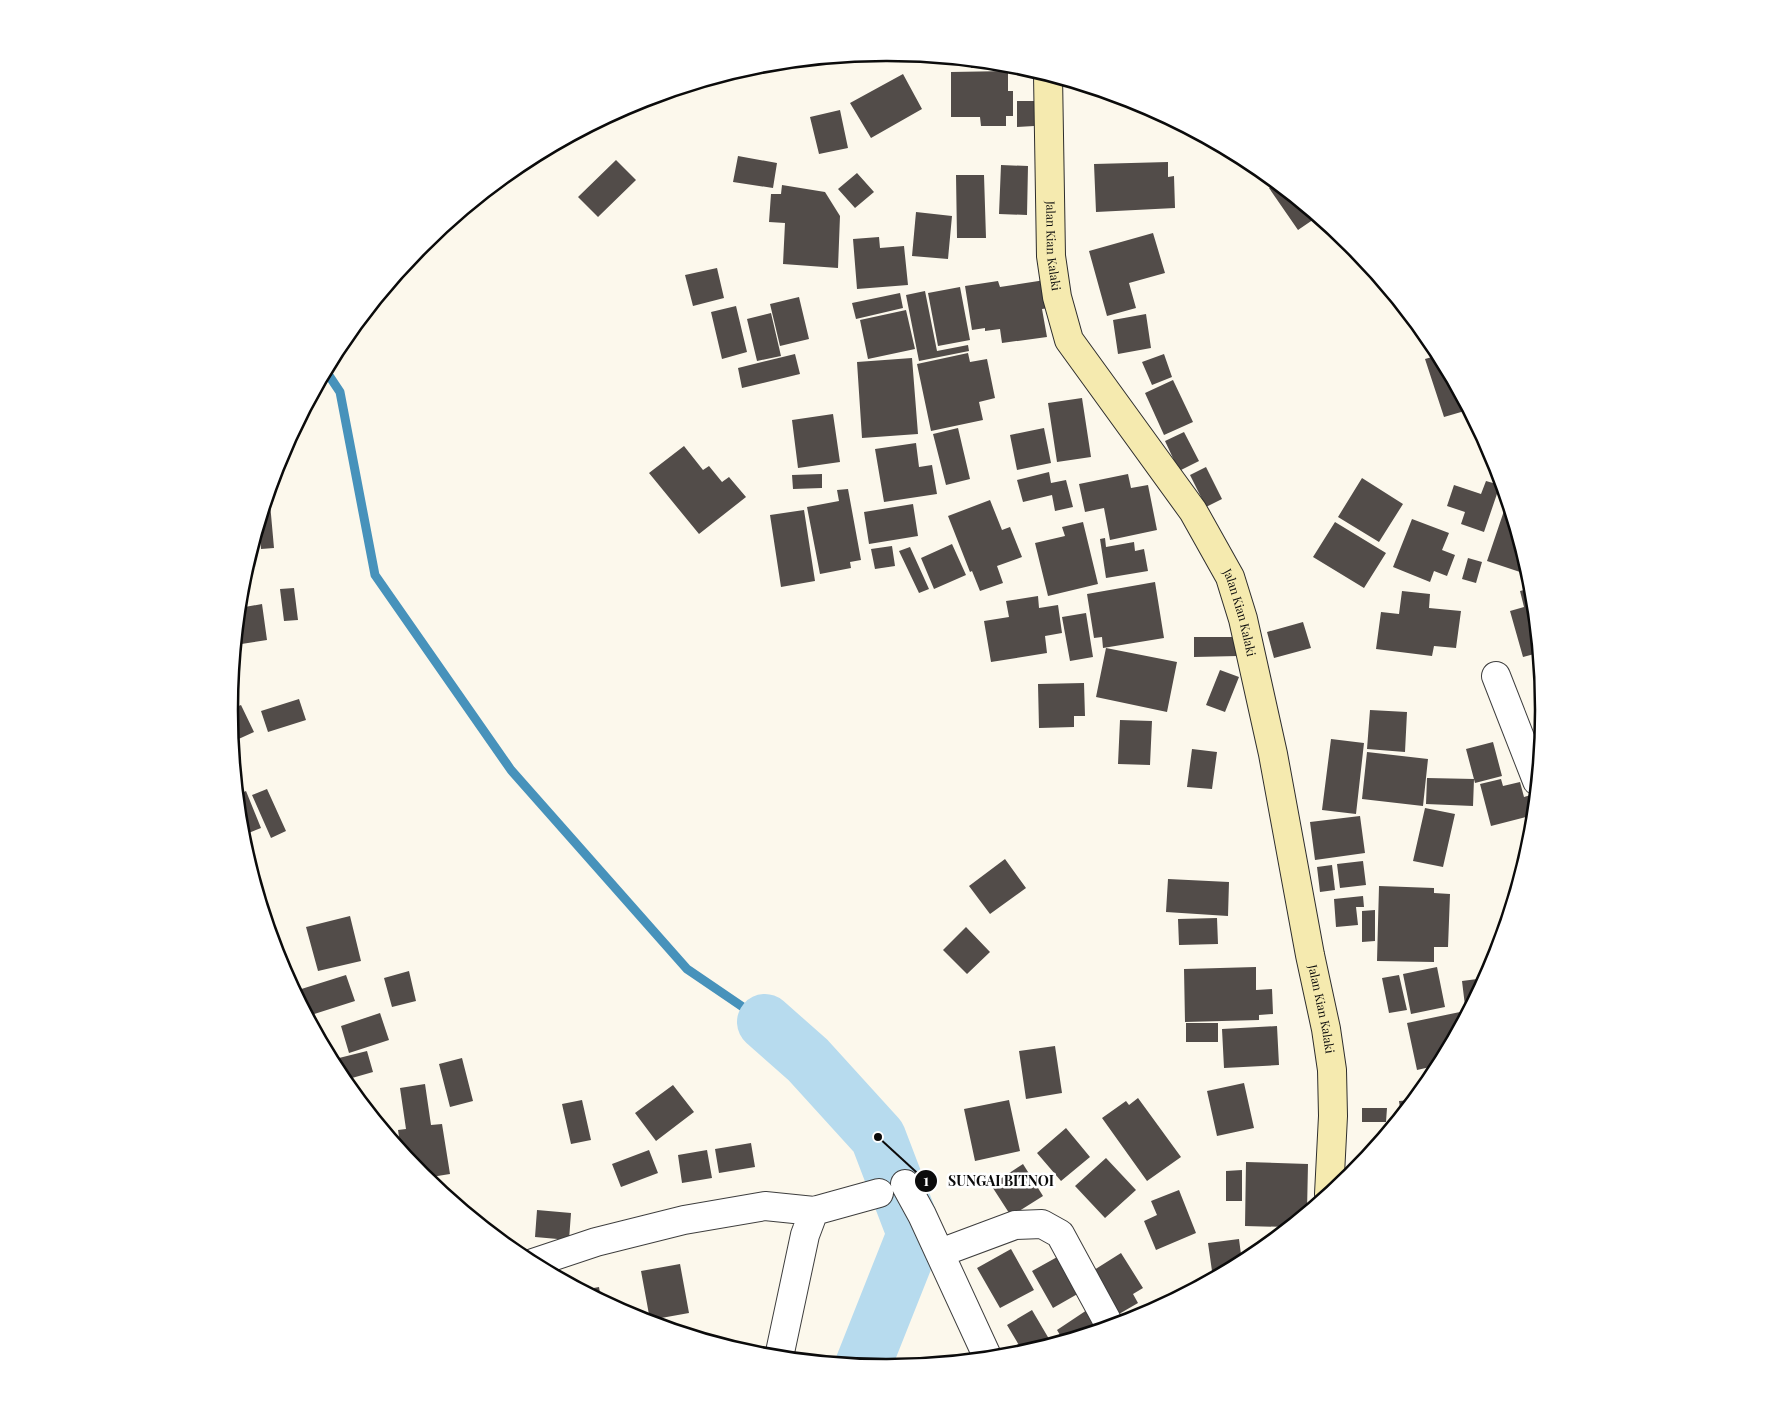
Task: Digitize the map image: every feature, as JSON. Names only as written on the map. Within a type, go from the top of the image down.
[{"type":"street","name":"Jalan Kian Kalaki","points":[[1048,82],[1051,256],[1057,297],[1069,340],[1193,511],[1230,577],[1243,619],[1273,754],[1327,1037],[1332,1070],[1333,1116],[1330,1183]]},
{"type":"street","points":[[1496,676],[1532,768]]},
{"type":"street","points":[[905,1184],[940,1253],[985,1351]]},
{"type":"street","points":[[543,1260],[596,1242],[684,1220],[765,1206],[814,1211],[879,1193]]},
{"type":"street","points":[[781,1349],[805,1235],[814,1211]]},
{"type":"street","points":[[940,1253],[1015,1224],[1042,1224],[1060,1234],[1107,1320]]},
{"type":"building","points":[[996,71],[1008,73],[1008,91],[1013,91],[1013,116],[1006,116],[1006,126],[981,126],[980,117],[951,117],[951,72]]},
{"type":"building","points":[[903,74],[922,109],[871,138],[850,103]]},
{"type":"building","points":[[1017,101],[1034,101],[1034,126],[1017,127]]},
{"type":"building","points":[[840,110],[848,148],[819,154],[810,117]]},
{"type":"building","points":[[738,156],[777,163],[773,188],[733,182]]},
{"type":"building","points":[[616,160],[636,180],[598,217],[578,197]]},
{"type":"building","points":[[1168,162],[1168,177],[1174,176],[1175,208],[1096,212],[1094,164]]},
{"type":"building","points":[[1001,165],[1028,166],[1027,215],[999,214]]},
{"type":"building","points":[[857,173],[874,192],[855,208],[838,189]]},
{"type":"building","points":[[956,175],[984,175],[986,238],[957,238]]},
{"type":"building","points":[[782,185],[825,192],[840,216],[838,268],[783,264],[785,223],[769,222],[771,194],[781,194]]},
{"type":"building","points":[[1269,188],[1281,195],[1312,220],[1298,230]]},
{"type":"building","points":[[916,212],[952,216],[948,259],[912,256]]},
{"type":"building","points":[[1153,233],[1165,273],[1129,283],[1136,308],[1107,316],[1089,251]]},
{"type":"building","points":[[879,237],[880,248],[904,246],[908,285],[857,289],[853,239]]},
{"type":"building","points":[[717,268],[724,298],[693,306],[685,275]]},
{"type":"building","points":[[1045,280],[1049,308],[1042,309],[1047,337],[1002,343],[1000,329],[985,331],[985,328],[972,330],[965,286],[998,281],[1000,287]]},
{"type":"building","points":[[960,287],[970,340],[938,346],[928,293]]},
{"type":"building","points":[[925,291],[937,351],[968,345],[969,351],[919,361],[906,295]]},
{"type":"building","points":[[900,293],[903,308],[856,319],[852,303]]},
{"type":"building","points":[[799,297],[809,339],[780,346],[770,304]]},
{"type":"building","points":[[736,306],[747,352],[722,359],[711,312]]},
{"type":"building","points":[[906,310],[915,349],[868,359],[860,320]]},
{"type":"building","points":[[771,313],[781,356],[757,361],[747,319]]},
{"type":"building","points":[[1146,314],[1151,348],[1118,354],[1113,320]]},
{"type":"building","points":[[968,353],[970,362],[987,359],[995,398],[979,402],[983,420],[931,431],[917,364]]},
{"type":"building","points":[[795,354],[800,374],[742,388],[738,368]]},
{"type":"building","points":[[1164,354],[1172,377],[1152,385],[1142,362]]},
{"type":"building","points":[[1431,357],[1462,412],[1444,417],[1425,359]]},
{"type":"building","points":[[912,358],[918,434],[862,438],[857,362]]},
{"type":"building","points":[[1173,380],[1193,422],[1164,435],[1145,393]]},
{"type":"building","points":[[1082,398],[1091,457],[1057,462],[1048,403]]},
{"type":"building","points":[[833,414],[840,462],[798,468],[792,420]]},
{"type":"building","points":[[958,428],[970,479],[946,485],[933,434]]},
{"type":"building","points":[[1044,428],[1051,463],[1017,470],[1010,435]]},
{"type":"building","points":[[1184,432],[1199,461],[1179,471],[1165,441]]},
{"type":"building","points":[[916,443],[919,467],[932,465],[937,494],[884,502],[875,449]]},
{"type":"building","points":[[684,446],[703,470],[709,466],[722,482],[729,477],[746,497],[699,534],[649,473]]},
{"type":"building","points":[[1206,467],[1222,499],[1206,507],[1190,475]]},
{"type":"building","points":[[1049,472],[1051,483],[1066,480],[1073,507],[1055,511],[1052,495],[1023,502],[1017,480]]},
{"type":"building","points":[[822,474],[822,488],[793,489],[792,475]]},
{"type":"building","points":[[1128,474],[1131,488],[1148,485],[1157,530],[1110,540],[1104,508],[1085,512],[1079,484]]},
{"type":"building","points":[[1362,478],[1403,504],[1379,542],[1338,517]]},
{"type":"building","points":[[1486,481],[1494,483],[1498,492],[1484,532],[1461,524],[1465,512],[1447,506],[1454,485],[1481,494]]},
{"type":"building","points":[[848,489],[861,560],[850,562],[851,568],[820,574],[807,507],[839,501],[837,490]]},
{"type":"building","points":[[990,500],[1002,530],[1010,527],[1022,557],[997,566],[1003,583],[980,591],[972,571],[970,572],[948,516]]},
{"type":"building","points":[[913,504],[918,536],[869,544],[864,512]]},
{"type":"building","points":[[270,507],[274,548],[261,549],[260,541]]},
{"type":"building","points":[[804,510],[815,581],[781,587],[770,515]]},
{"type":"building","points":[[1504,511],[1520,572],[1487,561]]},
{"type":"building","points":[[1412,519],[1449,533],[1442,550],[1455,555],[1447,576],[1434,571],[1430,582],[1393,567]]},
{"type":"building","points":[[1083,522],[1098,584],[1048,596],[1035,543],[1065,536],[1062,527]]},
{"type":"building","points":[[1335,522],[1386,553],[1364,588],[1313,557]]},
{"type":"building","points":[[1105,538],[1106,547],[1134,542],[1135,551],[1144,549],[1148,571],[1106,578],[1100,539]]},
{"type":"building","points":[[952,544],[966,575],[934,589],[921,558]]},
{"type":"building","points":[[892,546],[895,566],[875,569],[871,549]]},
{"type":"building","points":[[910,547],[929,589],[919,593],[899,551]]},
{"type":"building","points":[[1468,558],[1482,562],[1476,583],[1462,579]]},
{"type":"building","points":[[1155,582],[1164,638],[1103,648],[1102,637],[1094,638],[1087,594]]},
{"type":"building","points":[[294,588],[298,620],[284,621],[280,589]]},
{"type":"building","points":[[1524,590],[1533,654],[1523,657],[1510,611],[1524,607],[1520,591]]},
{"type":"building","points":[[1402,591],[1430,594],[1429,608],[1461,611],[1456,648],[1434,646],[1432,656],[1376,649],[1381,612],[1399,614]]},
{"type":"building","points":[[1038,596],[1039,608],[1058,605],[1062,633],[1045,636],[1047,653],[991,662],[984,621],[1009,617],[1006,601]]},
{"type":"building","points":[[262,604],[267,640],[241,644],[246,607]]},
{"type":"building","points":[[1086,613],[1093,657],[1070,661],[1062,617]]},
{"type":"building","points":[[1303,622],[1311,648],[1274,658],[1267,632]]},
{"type":"building","points":[[1194,637],[1238,637],[1238,656],[1194,657]]},
{"type":"building","points":[[1106,648],[1177,662],[1167,712],[1096,697]]},
{"type":"building","points":[[1220,670],[1239,677],[1225,712],[1206,705]]},
{"type":"building","points":[[1084,683],[1085,716],[1074,716],[1074,727],[1039,728],[1038,684]]},
{"type":"building","points":[[299,699],[306,720],[268,732],[261,711]]},
{"type":"building","points":[[241,705],[254,732],[239,739],[238,710],[238,706]]},
{"type":"building","points":[[1370,710],[1407,712],[1405,752],[1367,749]]},
{"type":"building","points":[[1120,720],[1152,721],[1150,765],[1118,764]]},
{"type":"building","points":[[1331,739],[1364,743],[1356,814],[1322,810]]},
{"type":"building","points":[[1493,742],[1502,776],[1475,783],[1466,749]]},
{"type":"building","points":[[1192,749],[1217,752],[1212,789],[1187,787]]},
{"type":"building","points":[[1367,752],[1428,759],[1423,806],[1362,799]]},
{"type":"building","points":[[1427,778],[1474,779],[1473,806],[1426,804]]},
{"type":"building","points":[[1501,779],[1503,786],[1520,782],[1524,797],[1530,795],[1526,817],[1491,826],[1480,784]]},
{"type":"building","points":[[267,789],[286,831],[271,838],[252,795]]},
{"type":"building","points":[[246,791],[261,828],[249,833],[243,795],[243,792]]},
{"type":"building","points":[[1425,808],[1455,814],[1443,867],[1413,861]]},
{"type":"building","points":[[1360,816],[1365,853],[1315,860],[1310,822]]},
{"type":"building","points":[[1005,859],[1026,888],[990,914],[969,886]]},
{"type":"building","points":[[1363,861],[1366,885],[1340,888],[1337,864]]},
{"type":"building","points":[[1332,865],[1335,890],[1320,892],[1317,867]]},
{"type":"building","points":[[1168,879],[1229,882],[1228,916],[1166,912]]},
{"type":"building","points":[[1379,886],[1434,888],[1434,893],[1450,894],[1448,947],[1434,947],[1434,962],[1377,961]]},
{"type":"building","points":[[1363,896],[1364,907],[1356,907],[1358,925],[1336,927],[1334,899]]},
{"type":"building","points":[[1375,910],[1375,941],[1362,942],[1362,911]]},
{"type":"building","points":[[350,916],[361,961],[318,971],[306,927]]},
{"type":"building","points":[[1217,918],[1218,944],[1179,945],[1178,919]]},
{"type":"building","points":[[966,927],[990,952],[967,974],[943,950]]},
{"type":"building","points":[[1256,967],[1256,990],[1272,989],[1273,1014],[1259,1015],[1259,1020],[1185,1022],[1184,969]]},
{"type":"building","points":[[1437,967],[1445,1007],[1411,1014],[1403,974]]},
{"type":"building","points":[[409,971],[416,1001],[392,1007],[384,978]]},
{"type":"building","points":[[346,975],[355,1001],[314,1014],[301,989]]},
{"type":"building","points":[[1399,975],[1407,1010],[1389,1013],[1382,978]]},
{"type":"building","points":[[1476,979],[1465,1003],[1462,981]]},
{"type":"building","points":[[1460,1012],[1427,1068],[1417,1070],[1407,1023]]},
{"type":"building","points":[[380,1013],[389,1040],[349,1053],[341,1026]]},
{"type":"building","points":[[1186,1023],[1218,1023],[1218,1042],[1186,1042]]},
{"type":"building","points":[[1277,1026],[1279,1065],[1224,1068],[1222,1029]]},
{"type":"building","points":[[1055,1046],[1062,1093],[1026,1099],[1019,1051]]},
{"type":"building","points":[[367,1051],[373,1072],[353,1078],[340,1058]]},
{"type":"building","points":[[462,1058],[473,1101],[450,1107],[439,1064]]},
{"type":"building","points":[[1244,1083],[1254,1128],[1217,1136],[1207,1091]]},
{"type":"building","points":[[425,1084],[431,1125],[442,1124],[450,1174],[436,1176],[399,1138],[398,1130],[406,1129],[400,1088]]},
{"type":"building","points":[[673,1085],[694,1112],[656,1141],[635,1113]]},
{"type":"building","points":[[1138,1098],[1181,1157],[1147,1181],[1102,1118],[1126,1101],[1129,1105]]},
{"type":"building","points":[[582,1100],[591,1140],[571,1144],[562,1104]]},
{"type":"building","points":[[1009,1100],[1020,1151],[975,1161],[964,1109]]},
{"type":"building","points":[[1362,1108],[1387,1108],[1386,1122],[1362,1122]]},
{"type":"building","points":[[1066,1128],[1090,1157],[1061,1181],[1037,1153]]},
{"type":"building","points":[[751,1143],[755,1167],[719,1173],[715,1149]]},
{"type":"building","points":[[649,1150],[658,1173],[621,1187],[612,1164]]},
{"type":"building","points":[[707,1150],[712,1178],[682,1183],[678,1155]]},
{"type":"building","points":[[1106,1158],[1136,1190],[1105,1218],[1075,1186]]},
{"type":"building","points":[[1246,1162],[1308,1164],[1307,1204],[1278,1227],[1245,1226]]},
{"type":"building","points":[[1023,1164],[1043,1196],[1011,1216],[991,1185]]},
{"type":"building","points":[[1242,1170],[1242,1201],[1226,1201],[1226,1171]]},
{"type":"building","points":[[1179,1190],[1196,1233],[1156,1250],[1144,1221],[1157,1215],[1151,1201]]},
{"type":"building","points":[[537,1210],[571,1213],[569,1240],[535,1237]]},
{"type":"building","points":[[1239,1239],[1241,1253],[1212,1271],[1208,1243]]},
{"type":"building","points":[[1011,1249],[1034,1290],[1000,1308],[977,1268]]},
{"type":"building","points":[[1121,1253],[1143,1288],[1133,1294],[1138,1303],[1119,1314],[1083,1277]]},
{"type":"building","points":[[1059,1256],[1081,1292],[1053,1308],[1032,1271]]},
{"type":"building","points":[[680,1264],[689,1313],[662,1318],[649,1313],[641,1271]]},
{"type":"building","points":[[599,1287],[600,1292],[593,1288]]},
{"type":"building","points":[[1093,1306],[1103,1321],[1060,1335],[1057,1330]]},
{"type":"building","points":[[1032,1310],[1049,1338],[1019,1345],[1007,1325]]},
{"type":"waterway","points":[[330,377],[340,392],[375,575],[511,770],[687,969],[765,1022]]},
{"type":"waterway","points":[[765,1022],[808,1060],[878,1137],[915,1234],[866,1358]]},
{"type":"place","name":"SUNGAI BITNOI","points":[[878,1137]]}]
